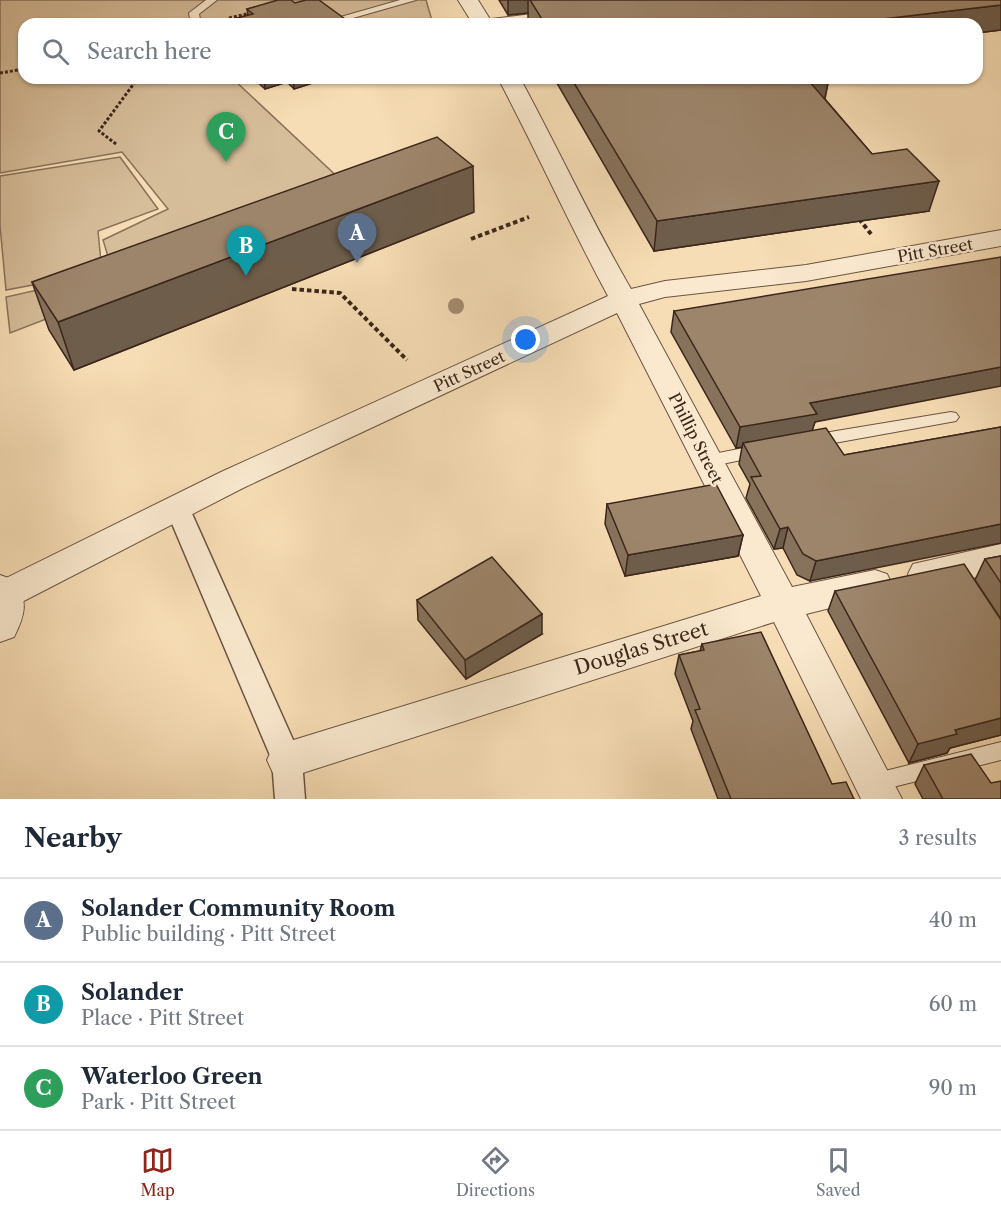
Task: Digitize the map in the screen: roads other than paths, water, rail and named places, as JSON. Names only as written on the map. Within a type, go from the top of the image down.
[{"type":"street","points":[[468,0],[480,18]]},
{"type":"street","name":"Phillip Street","points":[[512,84],[543,141],[588,236],[624,299],[878,791]]},
{"type":"street","name":"Pitt Street","points":[[1,603],[177,507],[624,299],[665,289],[806,273],[1001,238]]},
{"type":"street","points":[[177,507],[287,760],[290,799]]},
{"type":"street","name":"Douglas Street","points":[[287,760],[783,604],[959,574],[1001,558]]},
{"type":"lane","points":[[195,18],[194,13],[212,0]]},
{"type":"lane","points":[[344,18],[411,0]]},
{"type":"lane","points":[[528,18],[564,14]]},
{"type":"lane","points":[[801,443],[951,417]]},
{"type":"lane","points":[[708,461],[778,448]]},
{"type":"lane","points":[[878,791],[1001,750]]},
{"type":"place","name":"Waterloo Green","points":[[226,162]]},
{"type":"place","name":"Solander Community Room","points":[[357,263]]},
{"type":"place","name":"Solander","points":[[246,276]]}]
